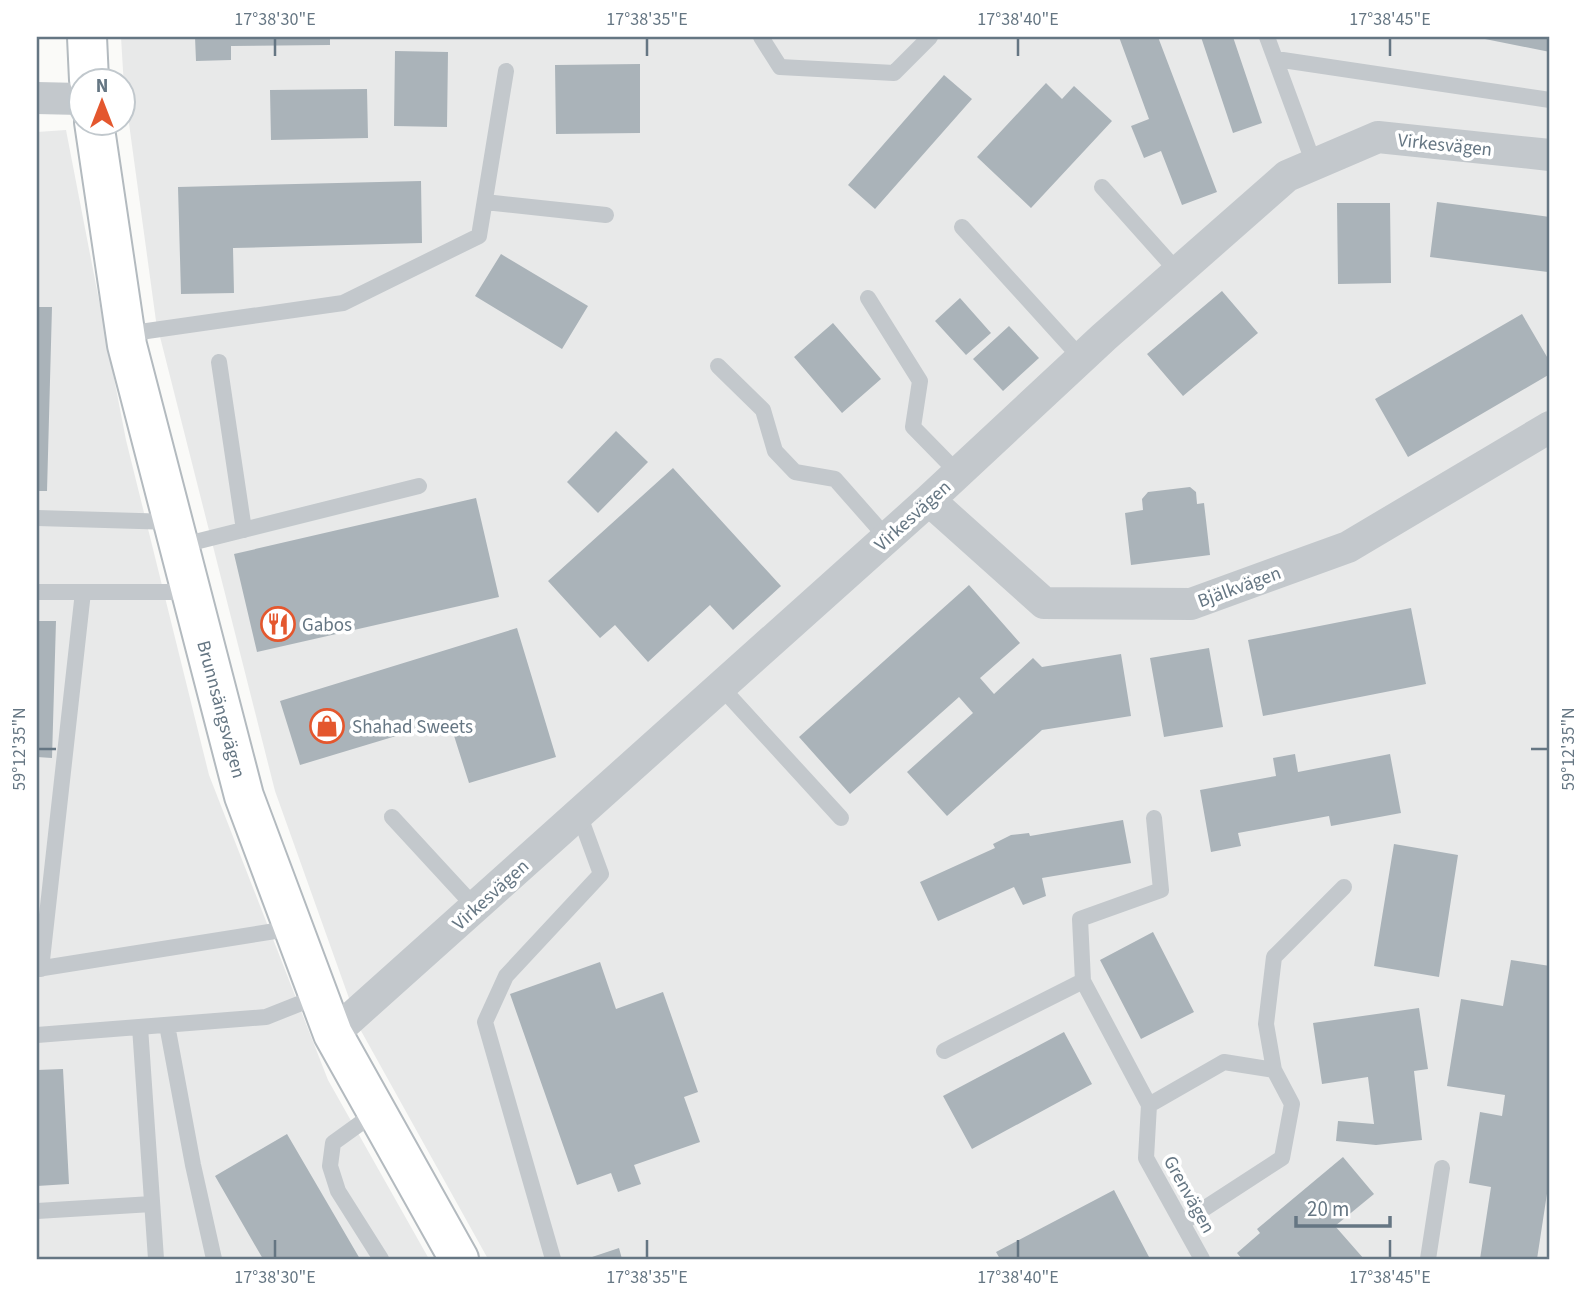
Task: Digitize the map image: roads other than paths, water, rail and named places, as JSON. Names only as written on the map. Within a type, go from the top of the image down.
[{"type":"street","points":[[87,37],[88,66]]},
{"type":"street","points":[[37,98],[66,99]]},
{"type":"street","name":"Brunnsängsvägen","points":[[96,136],[126,334],[244,796],[333,1034],[459,1259]]},
{"type":"street","name":"Virkesvägen","points":[[333,1034],[887,538],[1081,358],[1287,176],[1378,137],[1550,155]]},
{"type":"street","name":"Bjälkvägen","points":[[929,500],[1044,603],[1191,604],[1348,547],[1550,427]]},
{"type":"lane","points":[[761,37],[780,67],[894,72],[930,37]]},
{"type":"lane","points":[[1267,37],[1314,164]]},
{"type":"lane","points":[[1276,60],[1550,100]]},
{"type":"lane","points":[[126,334],[344,303],[479,236],[506,71]]},
{"type":"lane","points":[[1101,187],[1178,272]]},
{"type":"lane","points":[[485,202],[606,215]]},
{"type":"lane","points":[[962,227],[1081,358]]},
{"type":"lane","points":[[868,298],[920,381],[913,427],[958,473]]},
{"type":"lane","points":[[219,362],[244,530]]},
{"type":"lane","points":[[718,366],[763,410],[775,451],[795,472],[835,479],[887,538]]},
{"type":"lane","points":[[37,518],[176,534],[244,530],[419,486]]},
{"type":"lane","points":[[37,592],[191,592]]},
{"type":"lane","points":[[83,592],[39,969],[294,928]]},
{"type":"lane","points":[[721,687],[841,818]]},
{"type":"lane","points":[[552,1259],[485,1022],[506,976],[601,874],[579,814]]},
{"type":"lane","points":[[392,817],[475,907]]},
{"type":"lane","points":[[1154,818],[1161,890],[1080,919],[1083,981],[1149,1105],[1224,1062],[1274,1070]]},
{"type":"lane","points":[[1182,1223],[1282,1158],[1292,1104],[1274,1070],[1266,1024],[1274,957],[1344,887]]},
{"type":"lane","points":[[944,1051],[1083,981]]},
{"type":"lane","points":[[37,1035],[266,1017],[319,996]]},
{"type":"lane","points":[[167,1025],[214,1259]]},
{"type":"lane","points":[[140,1027],[156,1259]]},
{"type":"lane","name":"Grenvägen","points":[[1149,1105],[1146,1158],[1202,1259]]},
{"type":"lane","points":[[376,1112],[333,1143],[330,1166],[338,1191],[381,1259]]},
{"type":"lane","points":[[1428,1259],[1442,1168]]},
{"type":"lane","points":[[37,1211],[152,1204]]},
{"type":"place","name":"Gabos","points":[[278,624]]},
{"type":"place","name":"Shahad Sweets","points":[[327,726]]}]
